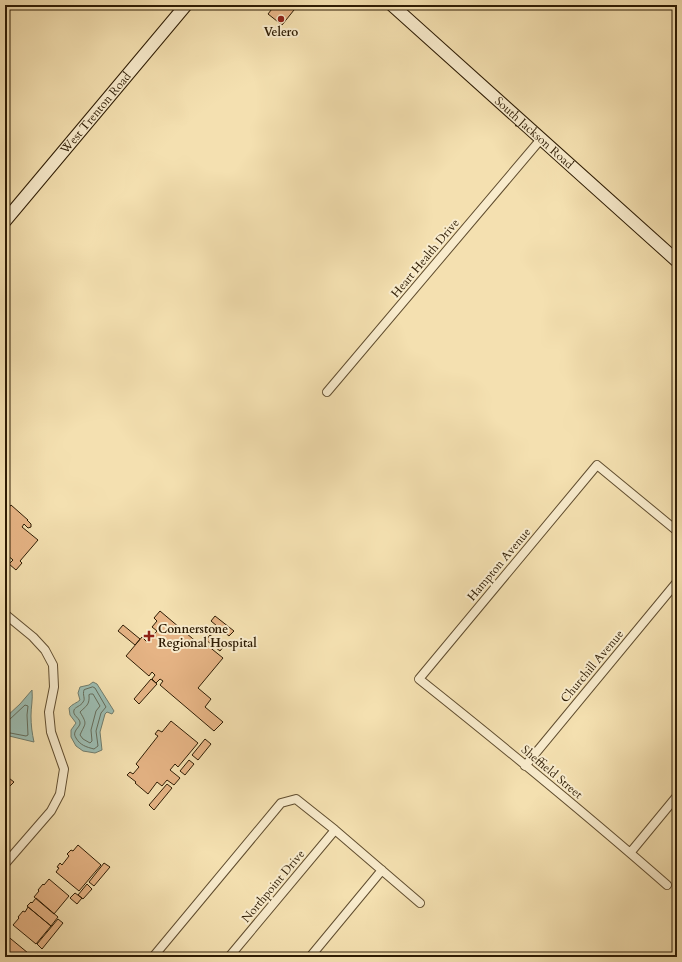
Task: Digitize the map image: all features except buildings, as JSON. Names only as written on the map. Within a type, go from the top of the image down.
[{"type":"main road","name":"West Trenton Road","points":[[5,221],[186,5]]},
{"type":"main road","name":"South Jackson Road","points":[[392,5],[677,261]]},
{"type":"street","name":"Heart Health Drive","points":[[327,392],[541,139]]},
{"type":"street","name":"Hampton Avenue","points":[[420,679],[597,465],[677,531]]},
{"type":"street","name":"Churchill Avenue","points":[[525,766],[677,582]]},
{"type":"street","points":[[5,614],[33,637],[45,650],[53,665],[54,687],[49,712],[51,732],[64,769],[60,794],[50,811],[5,864]]},
{"type":"street","name":"Sheffield Street","points":[[420,679],[667,885]]},
{"type":"street","points":[[630,853],[677,796]]},
{"type":"street","points":[[153,957],[281,803],[296,799],[335,830],[420,903]]},
{"type":"street","name":"Northpoint Drive","points":[[229,957],[335,830]]},
{"type":"street","points":[[310,957],[382,870]]},
{"type":"water","points":[[93,682],[97,684],[114,711],[112,714],[107,712],[105,714],[100,732],[102,750],[95,753],[83,751],[76,746],[71,737],[71,730],[76,723],[70,715],[69,708],[80,700],[78,693],[80,687],[89,685]]},
{"type":"water","points":[[32,690],[31,719],[34,742],[5,735],[5,718]]},
{"type":"place","name":"Velero","points":[[281,19]]},
{"type":"place","name":"Connerstone Regional Hospital","points":[[149,636]]}]
